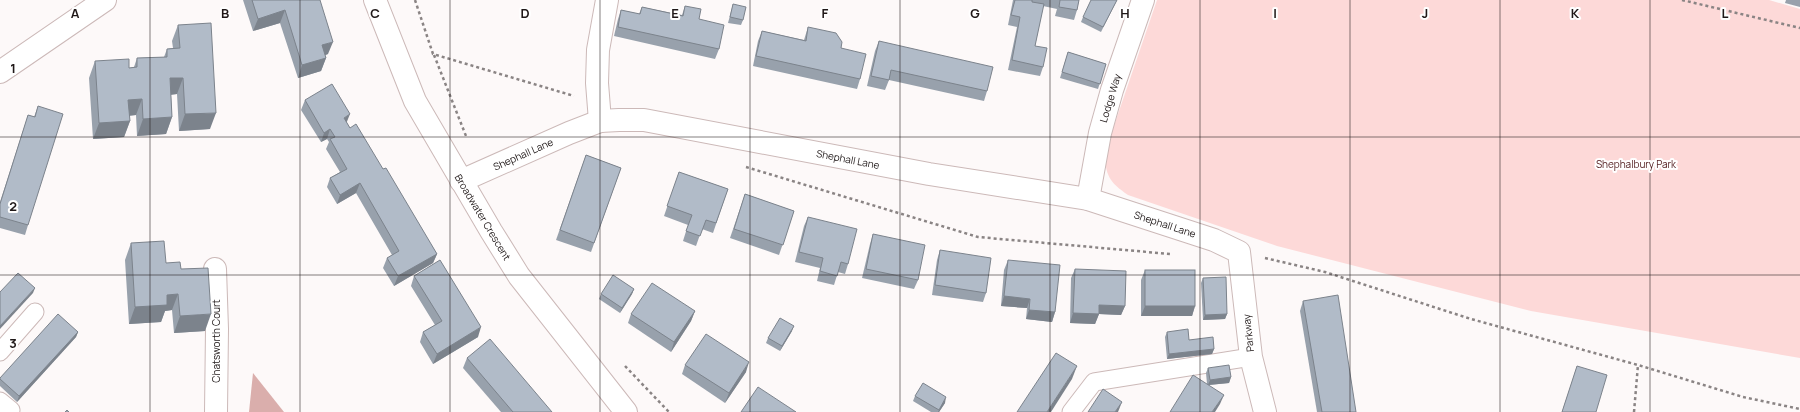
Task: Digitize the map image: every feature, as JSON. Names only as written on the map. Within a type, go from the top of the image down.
[{"type":"street","points":[[0,72],[105,0]]},
{"type":"street","name":"Broadwater Crescent","points":[[375,0],[415,101],[461,182],[519,276],[626,412]]},
{"type":"street","points":[[600,121],[597,83],[598,50],[607,0]]},
{"type":"street","name":"Lodge Way","points":[[1088,199],[1100,133],[1112,90],[1143,0]]},
{"type":"street","name":"Shephall Lane","points":[[461,182],[569,133],[600,121],[644,120],[929,174],[1088,199],[1214,240],[1239,252]]},
{"type":"street","name":"Parkway","points":[[1239,252],[1251,357],[1265,412]]},
{"type":"street","name":"Chatsworth Court","points":[[215,269],[217,329],[216,412]]},
{"type":"lane","points":[[0,352],[35,312]]},
{"type":"lane","points":[[1072,412],[1094,382],[1251,357]]},
{"type":"path","points":[[1682,0],[1800,28]]},
{"type":"path","points":[[434,54],[471,147],[488,170]]},
{"type":"path","points":[[1239,252],[1325,272],[1471,319],[1638,365],[1743,397],[1800,409]]},
{"type":"path","points":[[622,363],[669,412]]},
{"type":"path","points":[[1634,412],[1638,365]]},
{"type":"green space","name":"Shephalbury Park","points":[[1157,0],[1769,0],[1800,9],[1800,358],[1531,311],[1277,246],[1128,195],[1116,186],[1109,177],[1106,167],[1105,152]]},
{"type":"shaded area","points":[[253,373],[284,412],[249,412]]},
{"type":"building","points":[[252,0],[320,0],[333,42],[322,45],[326,58],[302,65],[285,10],[258,19]]},
{"type":"building","points":[[1015,0],[1032,0],[1032,2],[1044,4],[1035,46],[1047,48],[1043,67],[1012,60],[1020,17],[1011,15]]},
{"type":"building","points":[[1060,0],[1079,0],[1077,10],[1059,7]]},
{"type":"building","points":[[1091,0],[1117,0],[1103,27],[1083,17]]},
{"type":"building","points":[[733,4],[746,7],[743,20],[730,17]]},
{"type":"building","points":[[685,6],[701,9],[699,19],[724,25],[719,49],[618,27],[621,10],[640,14],[642,7],[683,16]]},
{"type":"building","points":[[211,23],[216,113],[185,114],[183,78],[170,78],[172,117],[143,119],[142,99],[128,100],[130,121],[99,123],[95,61],[129,59],[129,68],[137,67],[137,58],[167,57],[167,49],[180,48],[178,25]]},
{"type":"building","points":[[808,27],[836,33],[842,42],[841,48],[866,54],[860,79],[756,56],[762,31],[806,41]]},
{"type":"building","points":[[879,41],[993,67],[987,91],[891,70],[889,80],[871,76]]},
{"type":"building","points":[[1068,52],[1106,64],[1100,84],[1062,72]]},
{"type":"building","points":[[332,84],[350,114],[344,118],[350,128],[356,124],[383,169],[386,168],[437,254],[398,276],[387,258],[399,251],[360,183],[340,195],[330,178],[347,169],[330,139],[335,137],[330,129],[324,133],[305,100]]},
{"type":"building","points":[[38,106],[63,114],[28,225],[0,217],[0,204],[28,115],[35,117]]},
{"type":"building","points":[[586,155],[621,168],[594,243],[560,230]]},
{"type":"building","points":[[679,172],[728,189],[716,223],[706,220],[700,236],[686,231],[692,215],[667,206]]},
{"type":"building","points":[[745,194],[794,211],[783,245],[734,229]]},
{"type":"building","points":[[808,217],[857,229],[848,264],[841,262],[837,276],[820,271],[823,258],[799,252]]},
{"type":"building","points":[[873,234],[925,245],[918,280],[866,269]]},
{"type":"building","points":[[164,241],[166,263],[180,262],[181,269],[208,268],[211,314],[180,316],[178,294],[167,295],[167,305],[135,307],[131,243]]},
{"type":"building","points":[[940,250],[991,258],[986,293],[935,285]]},
{"type":"building","points":[[440,260],[481,327],[437,354],[423,332],[442,321],[414,276]]},
{"type":"building","points":[[1008,260],[1060,265],[1055,312],[1029,310],[1030,299],[1004,296]]},
{"type":"building","points":[[1075,269],[1126,271],[1125,306],[1099,305],[1099,314],[1073,313]]},
{"type":"building","points":[[1145,270],[1195,270],[1195,306],[1145,306]]},
{"type":"building","points":[[18,273],[35,288],[0,326],[0,292]]},
{"type":"building","points":[[613,275],[634,289],[622,308],[601,294]]},
{"type":"building","points":[[1226,277],[1227,314],[1205,315],[1203,278]]},
{"type":"building","points":[[652,283],[695,311],[674,342],[631,314]]},
{"type":"building","points":[[1338,295],[1356,412],[1322,412],[1303,301]]},
{"type":"building","points":[[58,314],[78,332],[19,396],[0,378]]},
{"type":"building","points":[[780,318],[794,326],[782,346],[768,338]]},
{"type":"building","points":[[1188,329],[1189,340],[1213,337],[1214,349],[1169,354],[1167,332]]},
{"type":"building","points":[[706,334],[749,362],[729,393],[685,365]]},
{"type":"building","points":[[490,339],[552,412],[513,412],[467,358]]},
{"type":"building","points":[[1056,353],[1077,366],[1047,412],[1017,412]]},
{"type":"building","points":[[1229,365],[1231,377],[1210,380],[1208,368]]},
{"type":"building","points":[[1577,366],[1607,375],[1596,412],[1562,412]]},
{"type":"building","points":[[1193,375],[1224,395],[1212,412],[1170,412]]},
{"type":"building","points":[[923,383],[946,397],[939,410],[915,396]]},
{"type":"building","points":[[758,387],[796,412],[741,412]]},
{"type":"building","points":[[1103,389],[1122,402],[1115,412],[1088,412]]}]
